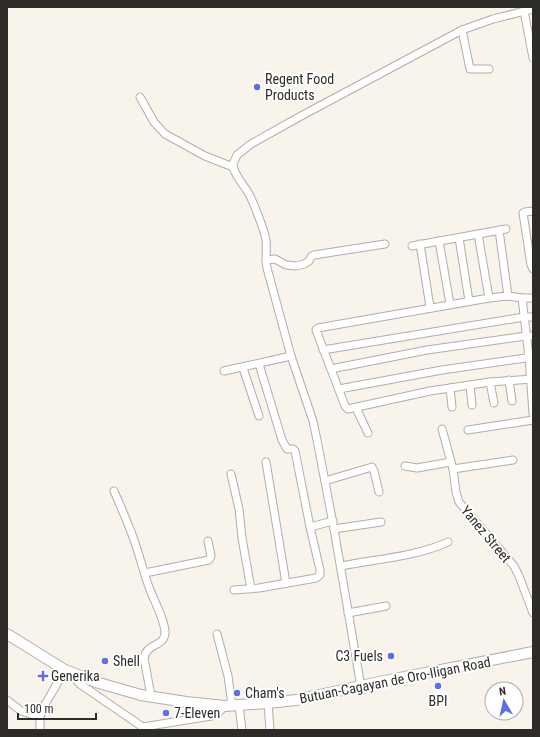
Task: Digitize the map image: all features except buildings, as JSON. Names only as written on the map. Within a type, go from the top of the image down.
[{"type":"highway","name":"Butuan-Cagayan de Oro-Iligan Road","points":[[7,634],[68,671],[114,687],[151,696],[186,702],[232,705],[268,704],[296,700],[533,652]]},
{"type":"street","points":[[361,686],[334,525],[313,421],[291,356],[266,260],[266,243],[264,234],[251,198],[233,167],[234,160],[237,155],[252,144],[301,116],[462,30],[492,19],[533,9]]},
{"type":"street","points":[[524,11],[533,58]]},
{"type":"street","points":[[462,30],[470,70],[489,69]]},
{"type":"street","points":[[140,97],[154,122],[165,134],[205,156],[233,167]]},
{"type":"street","points":[[533,211],[523,213],[530,232],[531,265],[533,269]]},
{"type":"street","points":[[412,246],[503,230],[508,296]]},
{"type":"street","points":[[478,234],[489,298]]},
{"type":"street","points":[[459,238],[469,301]]},
{"type":"street","points":[[439,241],[450,304]]},
{"type":"street","points":[[266,260],[275,259],[286,265],[296,266],[309,261],[312,256],[385,244]]},
{"type":"street","points":[[420,244],[430,308]]},
{"type":"street","points":[[531,379],[490,382],[430,391],[356,408],[347,408],[316,332],[318,328],[469,301],[508,296],[533,298]]},
{"type":"street","points":[[522,298],[531,357],[533,414]]},
{"type":"street","points":[[323,350],[524,317],[533,317]]},
{"type":"street","points":[[331,369],[427,350],[529,336]]},
{"type":"street","points":[[224,371],[243,368],[291,356]]},
{"type":"street","points":[[339,389],[434,371],[531,357]]},
{"type":"street","points":[[234,590],[251,589],[316,578],[320,575],[295,451],[293,449],[286,449],[282,440],[259,364]]},
{"type":"street","points":[[243,368],[259,416]]},
{"type":"street","points":[[510,380],[512,401]]},
{"type":"street","points":[[490,382],[494,403]]},
{"type":"street","points":[[470,385],[472,405]]},
{"type":"street","points":[[450,388],[452,407]]},
{"type":"street","points":[[356,408],[368,433]]},
{"type":"street","points":[[468,430],[533,420]]},
{"type":"street","name":"Yanez Street","points":[[442,428],[452,465],[456,492],[460,502],[514,566],[533,613]]},
{"type":"street","points":[[405,466],[417,468],[513,460]]},
{"type":"street","points":[[266,462],[286,583]]},
{"type":"street","points":[[325,481],[372,467],[379,492]]},
{"type":"street","points":[[231,474],[239,509],[242,538],[251,589]]},
{"type":"street","points":[[114,491],[137,547],[164,629],[165,635],[161,642],[148,649],[144,658],[151,696]]},
{"type":"street","points":[[310,527],[381,522]]},
{"type":"street","points":[[145,573],[209,560],[211,556],[208,541]]},
{"type":"street","points":[[341,566],[421,552],[448,542]]},
{"type":"street","points":[[348,613],[386,606]]},
{"type":"street","points":[[217,634],[228,676],[232,705],[242,730]]},
{"type":"street","points":[[40,730],[40,717],[43,708],[68,671],[80,684],[145,728],[211,716],[232,705]]},
{"type":"street","points":[[7,700],[21,711],[40,717]]},
{"type":"street","points":[[268,704],[270,730]]},
{"type":"place","name":"Regent Food Products","points":[[257,87]]},
{"type":"place","name":"C3 Fuels","points":[[391,656]]},
{"type":"place","name":"Shell","points":[[105,661]]},
{"type":"place","name":"Generika","points":[[43,676]]},
{"type":"place","name":"BPI","points":[[438,686]]},
{"type":"place","name":"Cham's","points":[[237,693]]},
{"type":"place","name":"7-Eleven","points":[[166,713]]}]
